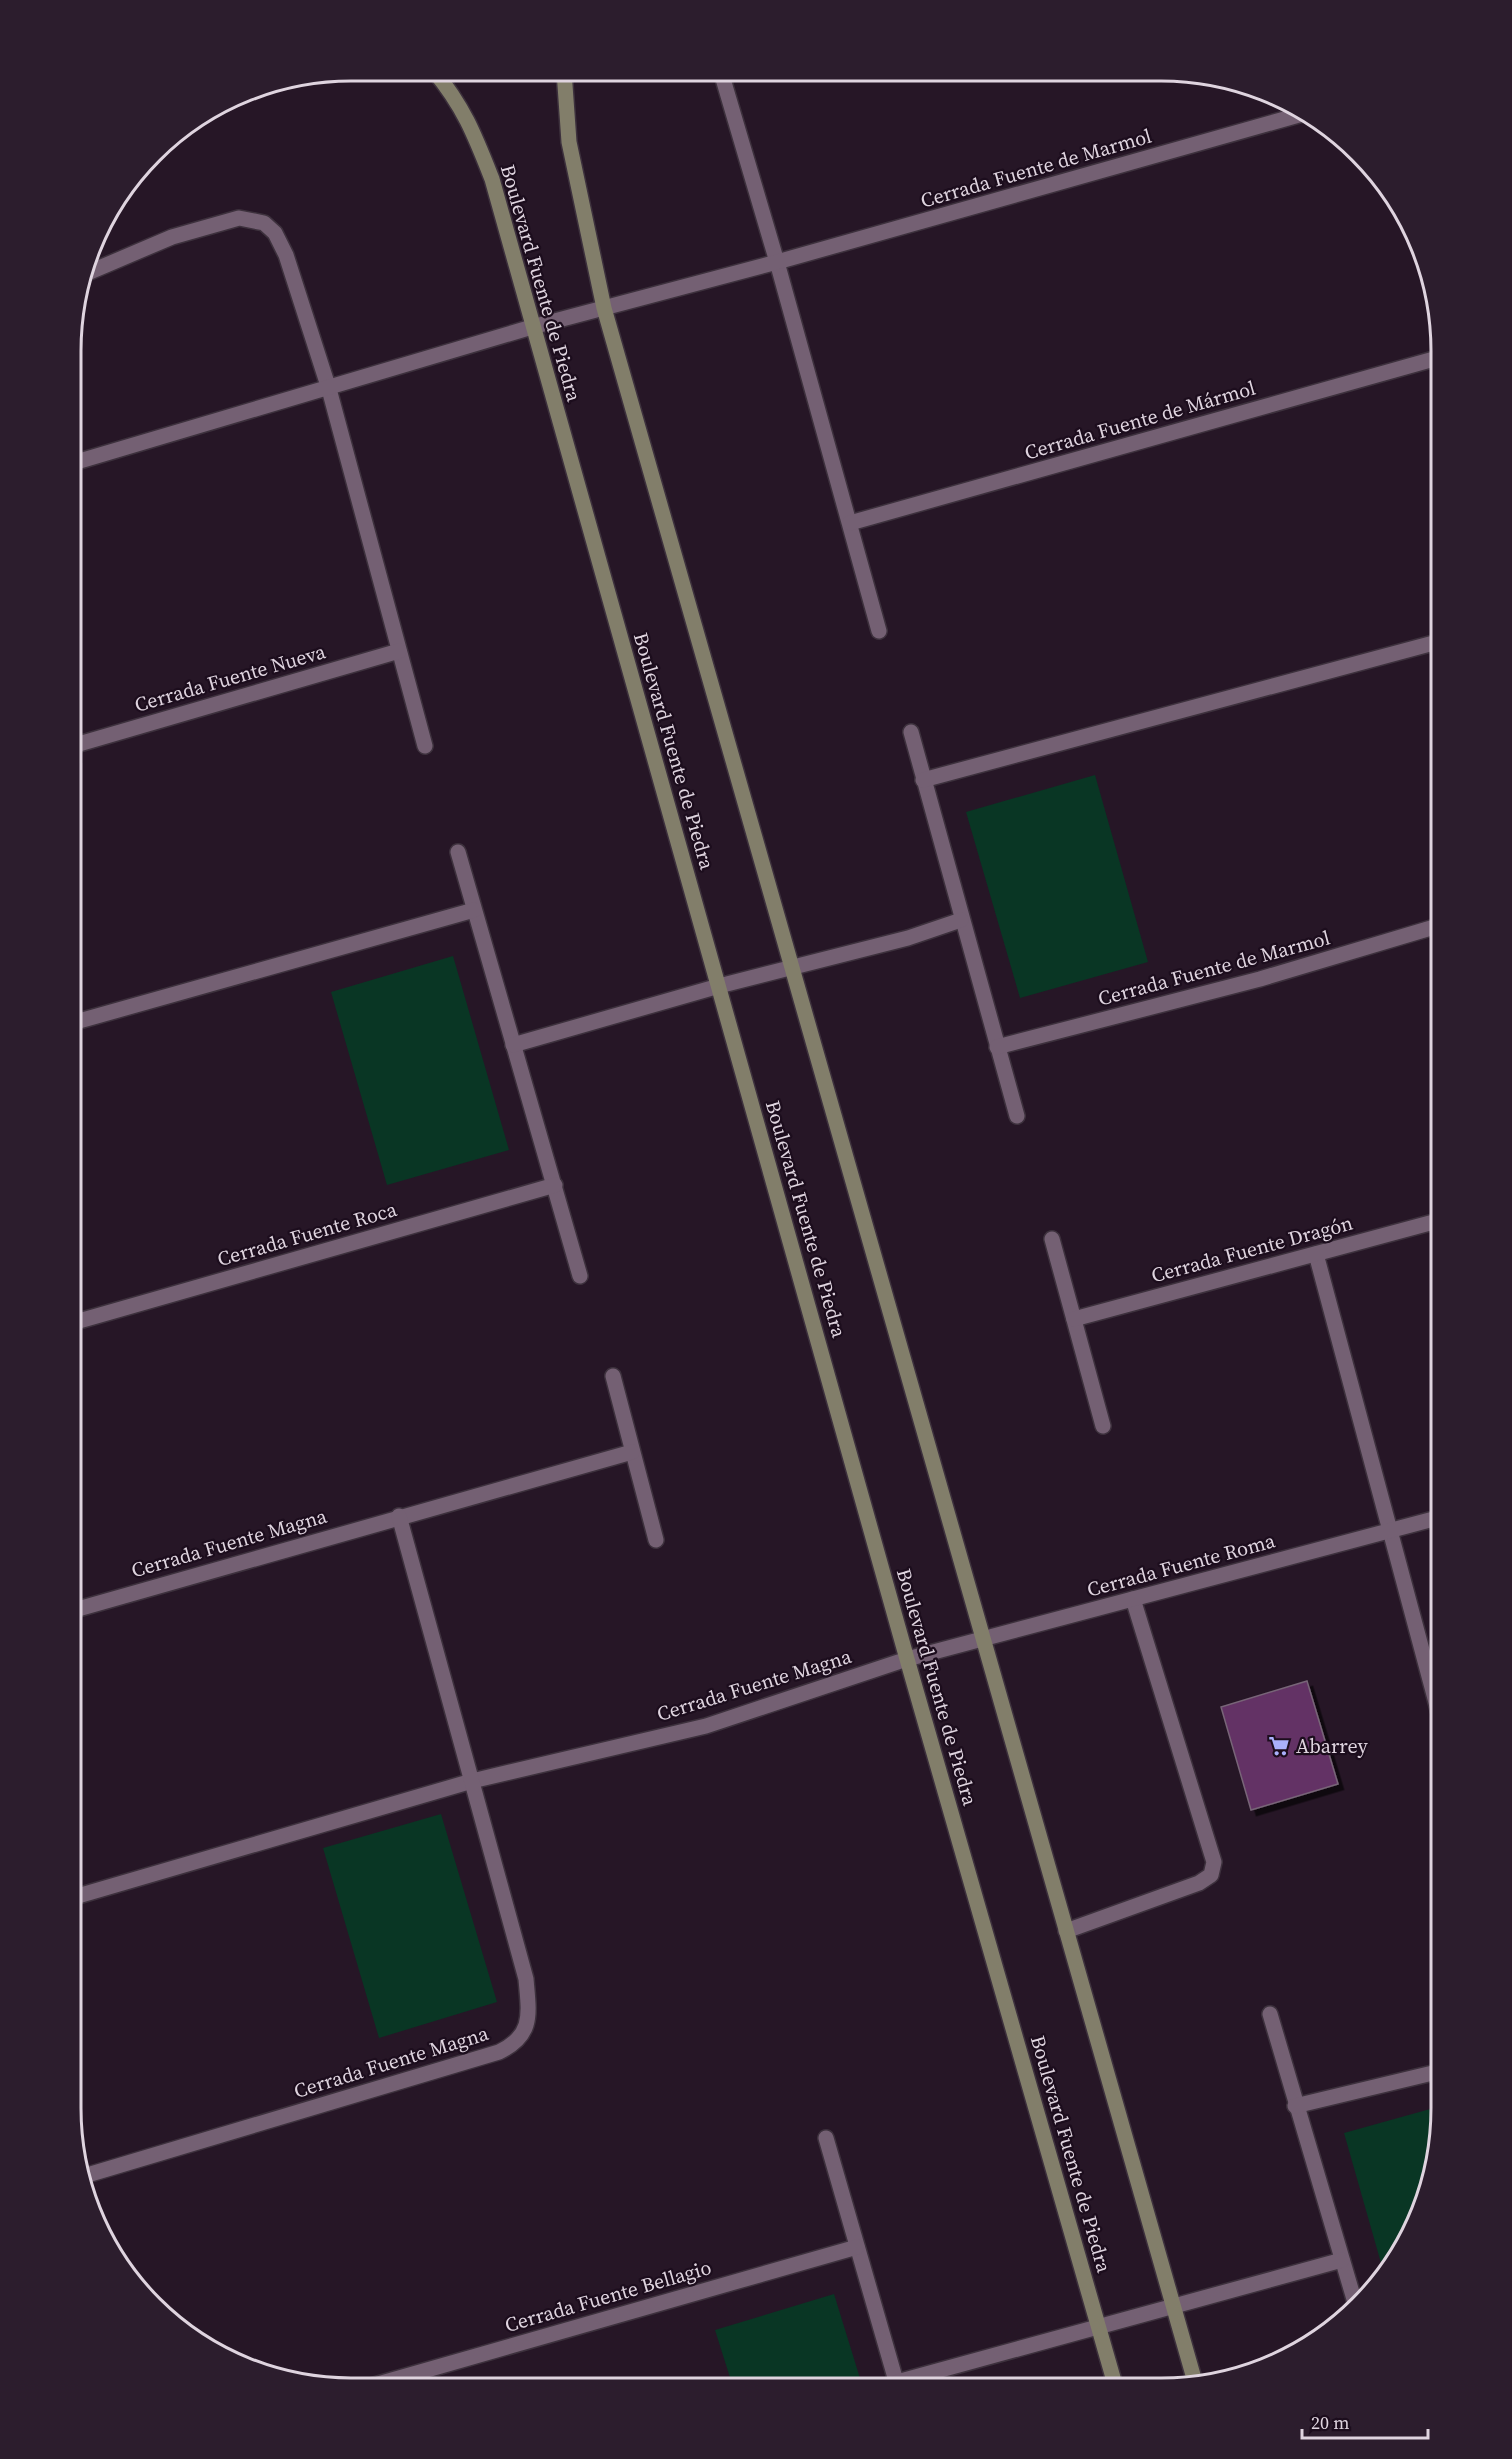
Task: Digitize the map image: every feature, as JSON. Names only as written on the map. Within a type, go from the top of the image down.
[{"type":"street","name":"Boulevard Fuente de Piedra","points":[[442,81],[467,117],[492,179],[907,1659],[1113,2378]]},
{"type":"street","points":[[565,81],[569,142],[604,308],[1193,2376]]},
{"type":"street","points":[[724,81],[777,262],[879,631]]},
{"type":"street","name":"Cerrada Fuente de Marmol","points":[[532,327],[777,262],[1296,117]]},
{"type":"street","points":[[93,271],[172,237],[238,218],[264,223],[275,233],[286,255],[328,389],[425,746]]},
{"type":"street","points":[[81,461],[532,327]]},
{"type":"street","name":"Cerrada Fuente de Mármol","points":[[850,523],[1431,360]]},
{"type":"street","points":[[922,780],[1431,644]]},
{"type":"street","name":"Cerrada Fuente Nueva","points":[[81,743],[399,651]]},
{"type":"street","points":[[911,732],[922,780],[1017,1116]]},
{"type":"street","points":[[458,852],[580,1276]]},
{"type":"street","points":[[81,1020],[474,910]]},
{"type":"street","points":[[513,1045],[719,986],[908,938],[961,921]]},
{"type":"street","name":"Cerrada Fuente de Marmol","points":[[997,1047],[1260,979],[1431,928]]},
{"type":"street","name":"Cerrada Fuente Roca","points":[[81,1320],[555,1185]]},
{"type":"street","name":"Cerrada Fuente Dragón","points":[[1074,1319],[1431,1223]]},
{"type":"street","points":[[1052,1239],[1102,1426]]},
{"type":"street","points":[[1316,1254],[1431,1683]]},
{"type":"street","points":[[613,1376],[656,1540]]},
{"type":"street","name":"Cerrada Fuente Magna","points":[[81,1608],[399,1516],[632,1452]]},
{"type":"street","name":"Cerrada Fuente Magna","points":[[89,2174],[499,2052],[518,2042],[524,2031],[529,2011],[526,1979],[399,1516]]},
{"type":"street","name":"Cerrada Fuente Roma","points":[[907,1659],[1431,1520]]},
{"type":"street","points":[[1066,1930],[1199,1883],[1211,1875],[1214,1862],[1133,1599]]},
{"type":"street","name":"Cerrada Fuente Magna","points":[[81,1895],[472,1781],[706,1726],[907,1659]]},
{"type":"street","points":[[1270,2014],[1295,2106],[1353,2297]]},
{"type":"street","points":[[1295,2106],[1431,2073]]},
{"type":"street","points":[[826,2138],[896,2378]]},
{"type":"street","name":"Cerrada Fuente Bellagio","points":[[399,2378],[857,2247]]},
{"type":"street","points":[[922,2378],[1342,2260]]},
{"type":"green space","points":[[1095,775],[1148,962],[1020,998],[966,812]]},
{"type":"green space","points":[[453,956],[509,1150],[387,1185],[331,992]]},
{"type":"green space","points":[[441,1814],[497,2002],[379,2038],[323,1848]]},
{"type":"green space","points":[[1431,2109],[1429,2143],[1417,2195],[1395,2243],[1381,2263],[1344,2133]]},
{"type":"green space","points":[[834,2294],[860,2378],[730,2378],[715,2330]]},
{"type":"building","name":"Abarrey","points":[[1307,1681],[1338,1784],[1251,1810],[1221,1707]]},
{"type":"place","name":"Abarrey","points":[[1279,1746]]}]
